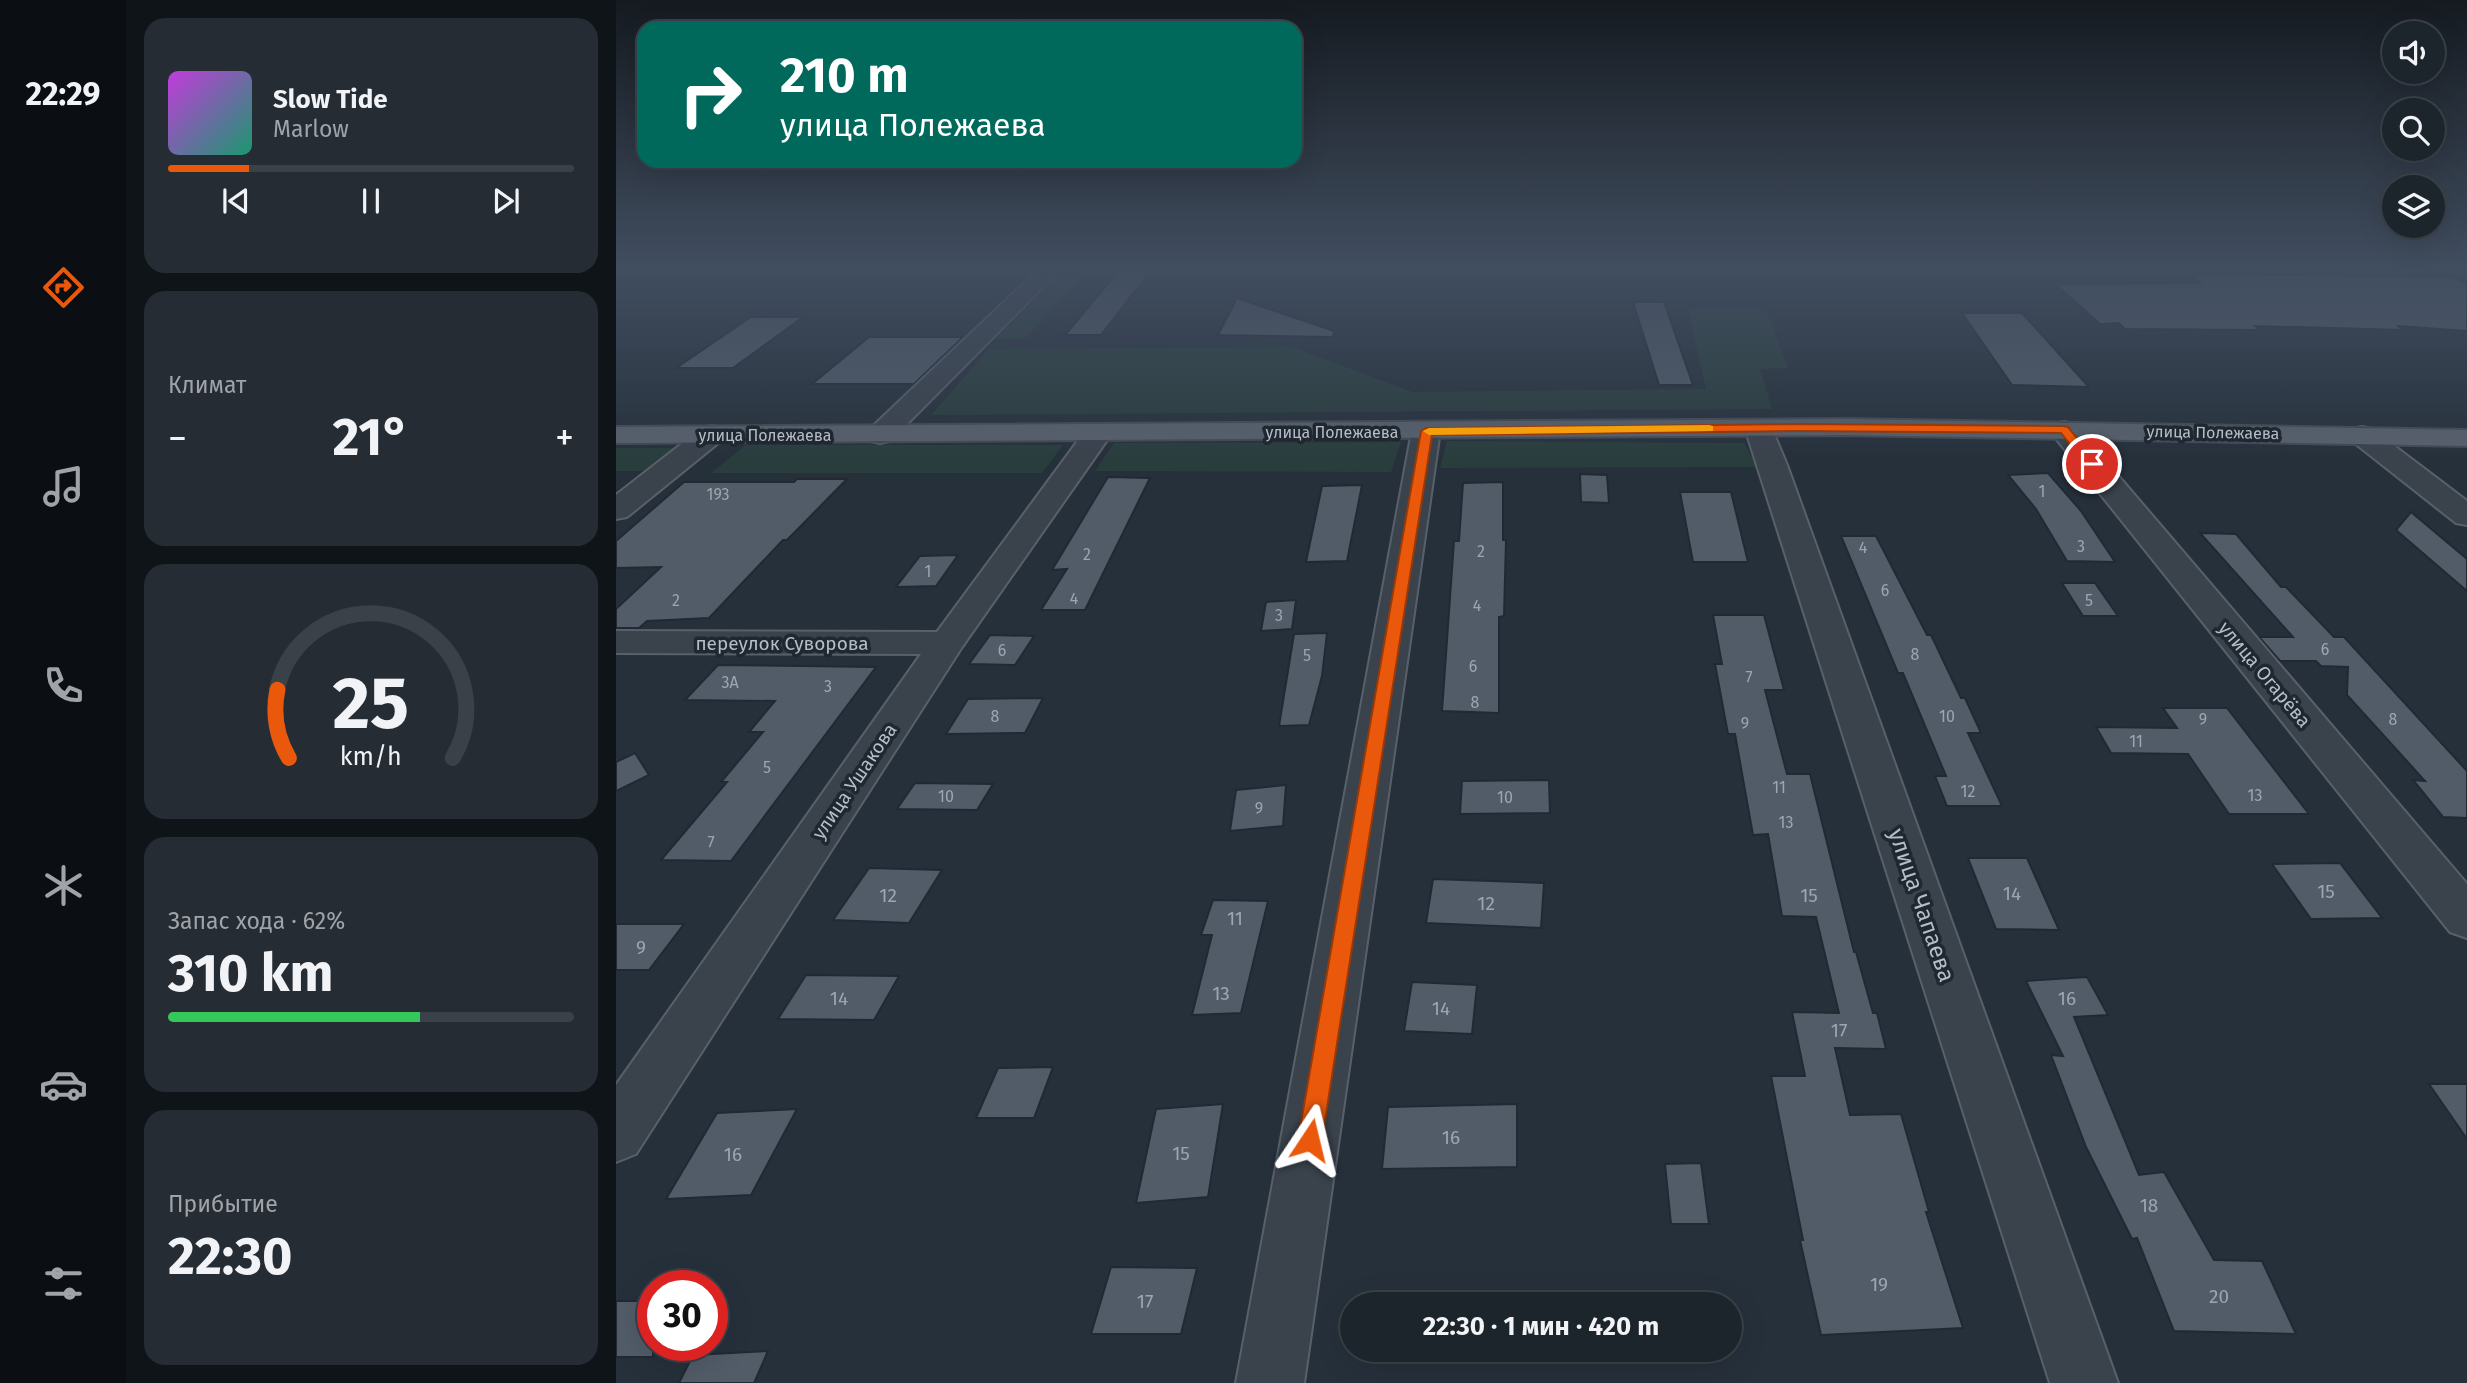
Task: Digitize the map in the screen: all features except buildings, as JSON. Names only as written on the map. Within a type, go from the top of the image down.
[{"type":"main road","name":"улица Полежаева","points":[[616,435],[1759,428],[2064,430],[2467,438]]},
{"type":"street","points":[[880,435],[986,333]]},
{"type":"street","name":"улица Чапаева","points":[[1759,428],[2084,1383]]},
{"type":"street","name":"улица Огарёва","points":[[2064,430],[2467,918]]},
{"type":"street","points":[[1269,1383],[1426,431]]},
{"type":"street","name":"улица Ушакова","points":[[616,1134],[947,643],[1098,433]]},
{"type":"street","points":[[616,510],[712,435]]},
{"type":"street","points":[[2362,435],[2467,516]]},
{"type":"street","name":"переулок Суворова","points":[[616,642],[947,643]]},
{"type":"green space","points":[[1002,333],[1030,333],[1024,339],[996,339]]},
{"type":"green space","points":[[1693,333],[1775,333],[1788,368],[1760,369],[1772,409],[931,415],[989,349],[1292,347],[1412,392],[1706,389]]},
{"type":"green space","points":[[1447,441],[1744,443],[1757,467],[1440,468]]},
{"type":"green space","points":[[1401,442],[1391,472],[1095,471],[1114,443]]},
{"type":"green space","points":[[746,445],[1063,445],[1042,473],[711,473]]},
{"type":"green space","points":[[616,448],[680,448],[649,471],[616,471]]},
{"type":"slow traffic","points":[[1429,431],[1709,428]]},
{"type":"route","points":[[1310,1140],[1426,431],[1794,427],[2064,430],[2092,464]]}]
